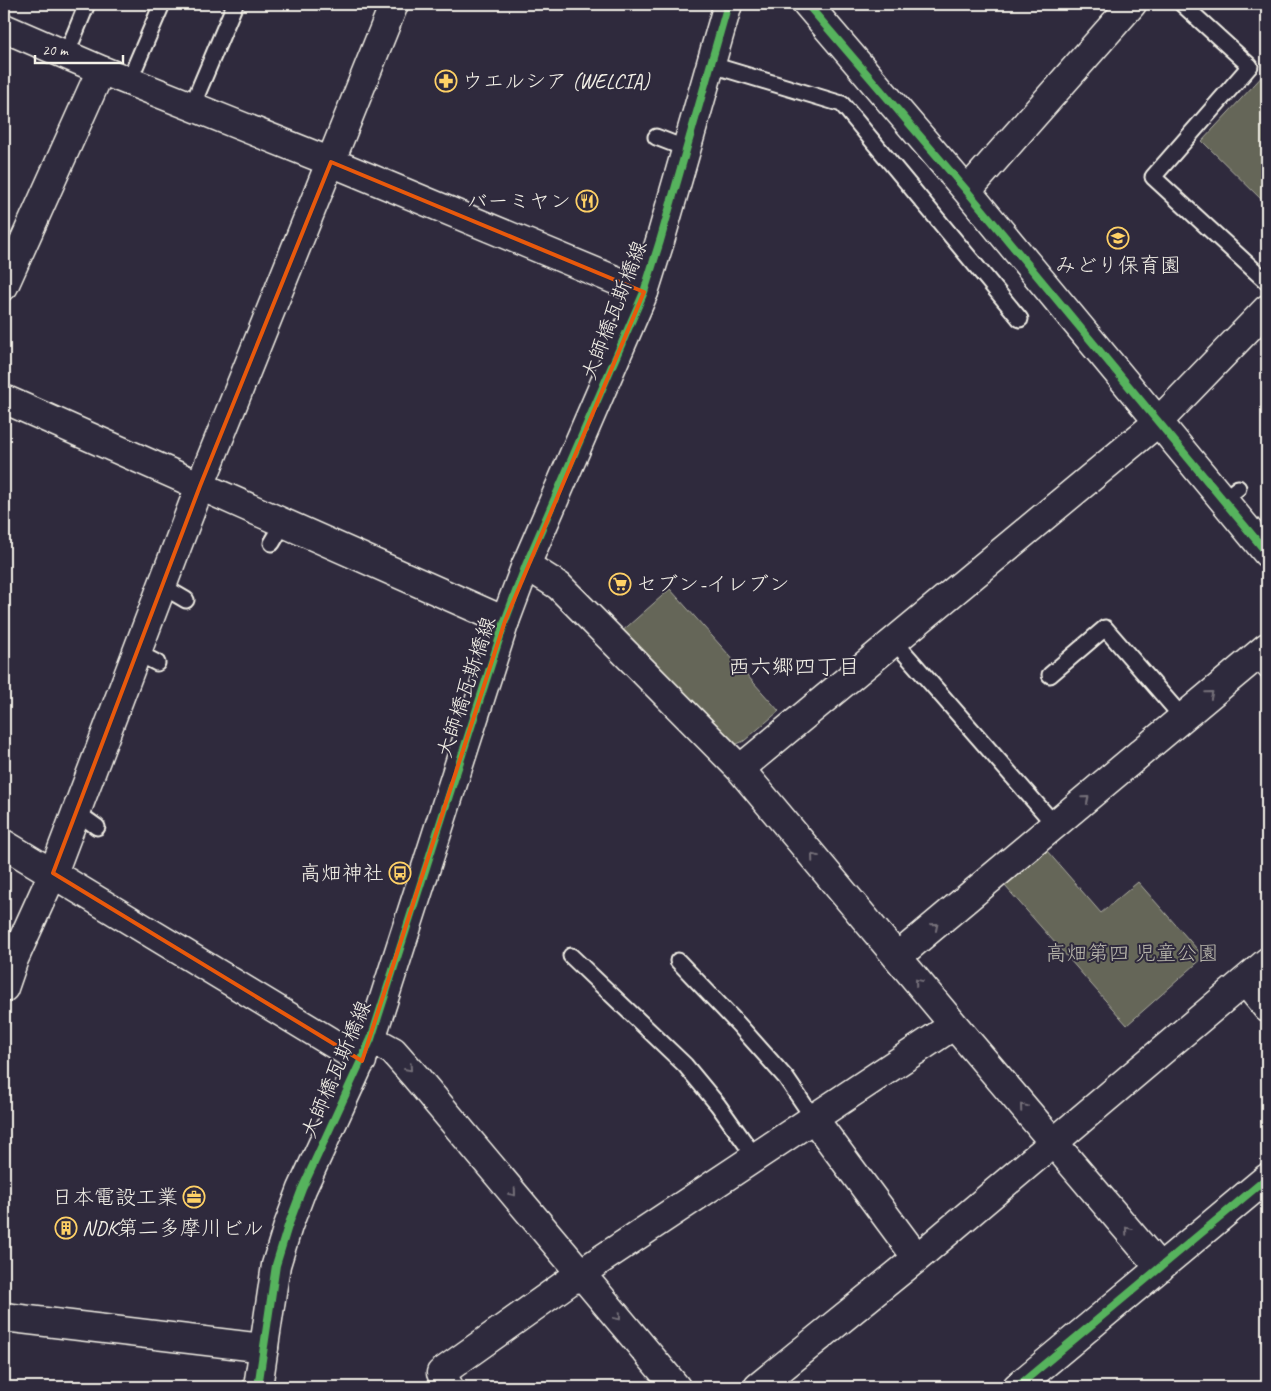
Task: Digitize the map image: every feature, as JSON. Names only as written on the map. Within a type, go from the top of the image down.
[{"type":"street","points":[[4,988],[14,959],[53,873],[86,820],[147,658],[162,586],[200,486],[394,4]]},
{"type":"street","name":"大師橋瓦斯橋線","points":[[258,1387],[276,1265],[288,1226],[302,1189],[366,1050],[505,621],[526,565],[644,292],[712,65],[728,4]]},
{"type":"street","points":[[807,4],[967,191],[1158,422],[1230,494],[1267,554]]},
{"type":"street","points":[[967,191],[1132,4]]},
{"type":"street","points":[[4,28],[101,70],[331,162],[644,292]]},
{"type":"street","points":[[4,286],[101,70]]},
{"type":"street","points":[[740,769],[1158,422],[1267,309]]},
{"type":"street","points":[[4,399],[200,486],[278,533],[505,621]]},
{"type":"street","points":[[526,565],[559,586],[740,769],[1160,1268]]},
{"type":"street","points":[[897,957],[1182,718],[1263,658]]},
{"type":"street","points":[[4,844],[366,1050],[393,1051],[676,1387]]},
{"type":"street","points":[[758,1387],[917,1258],[1267,962]]},
{"type":"street","points":[[1244,981],[1267,1008]]},
{"type":"street","points":[[449,1387],[442,1373],[581,1273],[954,1025]]},
{"type":"street","points":[[814,1119],[917,1258]]},
{"type":"street","points":[[1017,1387],[1267,1178]]},
{"type":"street","points":[[4,1317],[264,1348]]},
{"type":"lane","points":[[66,55],[87,4]]},
{"type":"lane","points":[[129,81],[162,4]]},
{"type":"lane","points":[[192,106],[235,4]]},
{"type":"lane","points":[[1182,4],[1250,66],[1153,177],[1267,282]]},
{"type":"lane","points":[[712,65],[842,104],[1020,319]]},
{"type":"lane","points":[[656,138],[687,149]]},
{"type":"lane","points":[[162,586],[186,600]]},
{"type":"lane","points":[[1050,675],[1105,628],[1182,718]]},
{"type":"lane","points":[[894,641],[1055,825]]},
{"type":"lane","points":[[571,956],[685,1065],[718,1105],[755,1158]]},
{"type":"lane","points":[[678,961],[786,1078],[814,1119]]},
{"type":"highlighted area","points":[[331,162],[644,292],[505,621],[362,1061],[53,873],[200,486]]},
{"type":"green space","points":[[1267,71],[1267,205],[1202,141]]},
{"type":"green space","points":[[670,589],[779,711],[744,741],[732,746],[620,633]]},
{"type":"green space","name":"高畑第四 児童公園","points":[[1047,851],[1101,913],[1138,882],[1204,957],[1127,1025],[1005,886]]},
{"type":"cycle path","points":[[258,1387],[276,1265],[288,1226],[302,1189],[371,1039],[505,621],[526,565],[644,292],[728,4]]},
{"type":"cycle path","points":[[807,4],[967,191],[1267,553]]},
{"type":"cycle path","points":[[1017,1387],[1267,1178]]},
{"type":"place","name":"ウエルシア (WELCIA)","points":[[446,81]]},
{"type":"place","name":"バーミヤン","points":[[587,201]]},
{"type":"place","name":"みどり保育園","points":[[1118,238]]},
{"type":"place","name":"セブン-イレブン","points":[[620,584]]},
{"type":"place","name":"高畑神社","points":[[400,873]]},
{"type":"place","name":"日本電設工業","points":[[194,1197]]},
{"type":"place","name":"NDK第二多摩川ビル","points":[[66,1228]]},
{"type":"district","name":"西六郷四丁目","points":[[794,667]]}]
